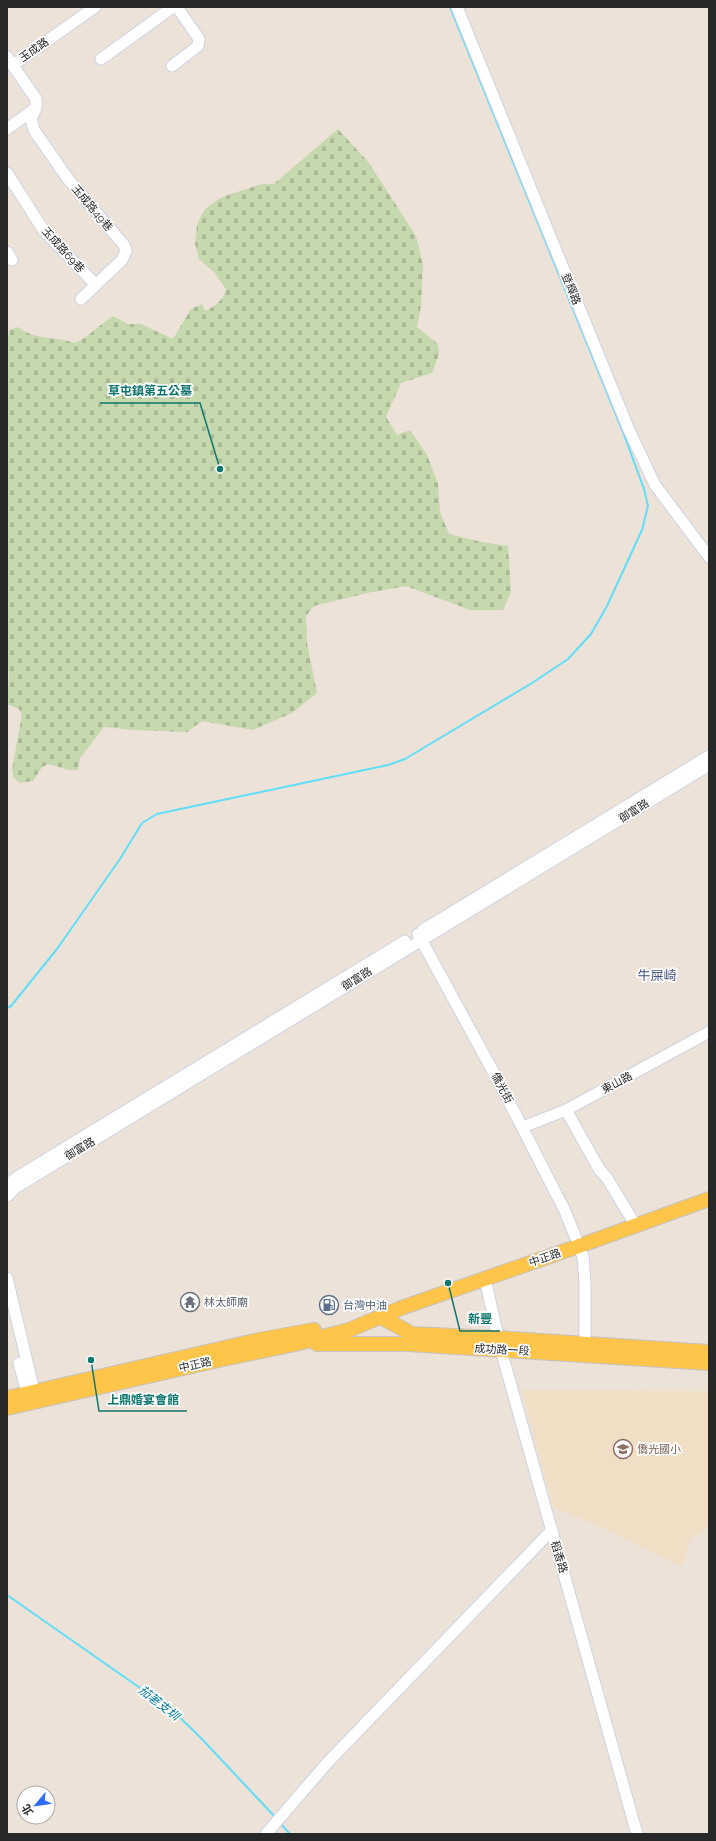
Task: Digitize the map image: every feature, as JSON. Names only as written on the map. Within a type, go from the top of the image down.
[{"type":"main road","name":"中正路","points":[[7,1398],[30,1396],[223,1359],[295,1344],[349,1330],[381,1316],[709,1199]]},
{"type":"main road","name":"中正路","points":[[7,1408],[30,1396],[259,1340],[306,1332],[381,1316]]},
{"type":"main road","name":"成功路一段","points":[[381,1316],[412,1334],[499,1344],[585,1350],[709,1363]]},
{"type":"main road","name":"成功路一段","points":[[295,1344],[499,1344]]},
{"type":"main road","name":"成功路一段","points":[[585,1350],[709,1352]]},
{"type":"street","name":"玉成路","points":[[36,108],[36,99],[10,61],[95,7]]},
{"type":"street","points":[[101,60],[173,7]]},
{"type":"street","points":[[172,66],[198,46],[199,39],[176,7]]},
{"type":"street","name":"登輝路","points":[[457,7],[630,434],[655,485],[709,557]]},
{"type":"street","points":[[7,129],[36,108]]},
{"type":"street","name":"玉成路49巷","points":[[36,108],[31,119],[34,130],[68,179],[124,245],[126,251],[122,260],[81,299]]},
{"type":"street","name":"玉成路69巷","points":[[7,173],[44,231],[96,285]]},
{"type":"street","name":"御富路","points":[[7,1196],[14,1188],[709,756]]},
{"type":"street","name":"御富路","points":[[7,1185],[19,1176],[420,936],[515,885],[709,765]]},
{"type":"street","name":"僑光街","points":[[420,936],[522,1127],[565,1211],[579,1246],[583,1257],[585,1283],[585,1350]]},
{"type":"street","name":"東山路","points":[[522,1127],[566,1110],[709,1032]]},
{"type":"street","points":[[566,1110],[598,1169],[607,1178],[636,1226]]},
{"type":"street","points":[[7,1278],[30,1396]]},
{"type":"street","name":"稻香路","points":[[485,1279],[499,1344],[637,1834]]},
{"type":"street","points":[[7,1311],[30,1396]]},
{"type":"street","points":[[266,1834],[328,1762],[552,1530]]},
{"type":"shaded area","name":"僑光國小","points":[[522,1390],[709,1391],[709,1526],[690,1539],[682,1567],[615,1533],[553,1507]]},
{"type":"green space","points":[[338,129],[369,163],[416,236],[423,265],[421,306],[417,327],[438,344],[439,354],[432,373],[401,383],[386,417],[397,435],[410,430],[427,455],[438,483],[440,512],[449,534],[482,542],[508,546],[511,592],[503,610],[470,610],[406,586],[367,593],[314,606],[306,616],[307,643],[317,693],[292,713],[253,730],[202,721],[187,732],[104,727],[80,758],[78,770],[68,770],[49,764],[42,767],[33,781],[20,783],[14,778],[12,770],[22,715],[19,709],[7,704],[9,672],[7,671],[7,349],[9,330],[18,327],[38,336],[75,343],[113,316],[128,324],[141,324],[173,339],[191,309],[202,304],[205,311],[216,305],[225,293],[226,289],[214,272],[199,259],[195,244],[197,225],[204,210],[220,198],[262,184],[274,184]]},
{"type":"waterway","points":[[7,1008],[11,1006],[57,949],[120,859],[142,823],[157,814],[388,765],[405,759],[532,683],[568,659],[591,634],[607,606],[642,530],[648,506],[644,489],[623,432],[450,7]]},
{"type":"waterway","name":"茄荖支圳","points":[[7,1595],[173,1711],[200,1737],[276,1818]]},
{"type":"waterway","name":"茄荖支圳","points":[[280,1823],[290,1834]]},
{"type":"place","name":"草屯鎮第五公墓","points":[[220,469]]},
{"type":"place","name":"新豐","points":[[448,1283]]},
{"type":"place","name":"林太師廟","points":[[190,1302]]},
{"type":"place","name":"台灣中油","points":[[329,1305]]},
{"type":"place","name":"上鼎婚宴會館","points":[[91,1360]]},
{"type":"place","name":"僑光國小","points":[[623,1449]]},
{"type":"district","name":"牛屎崎","points":[[657,975]]}]
